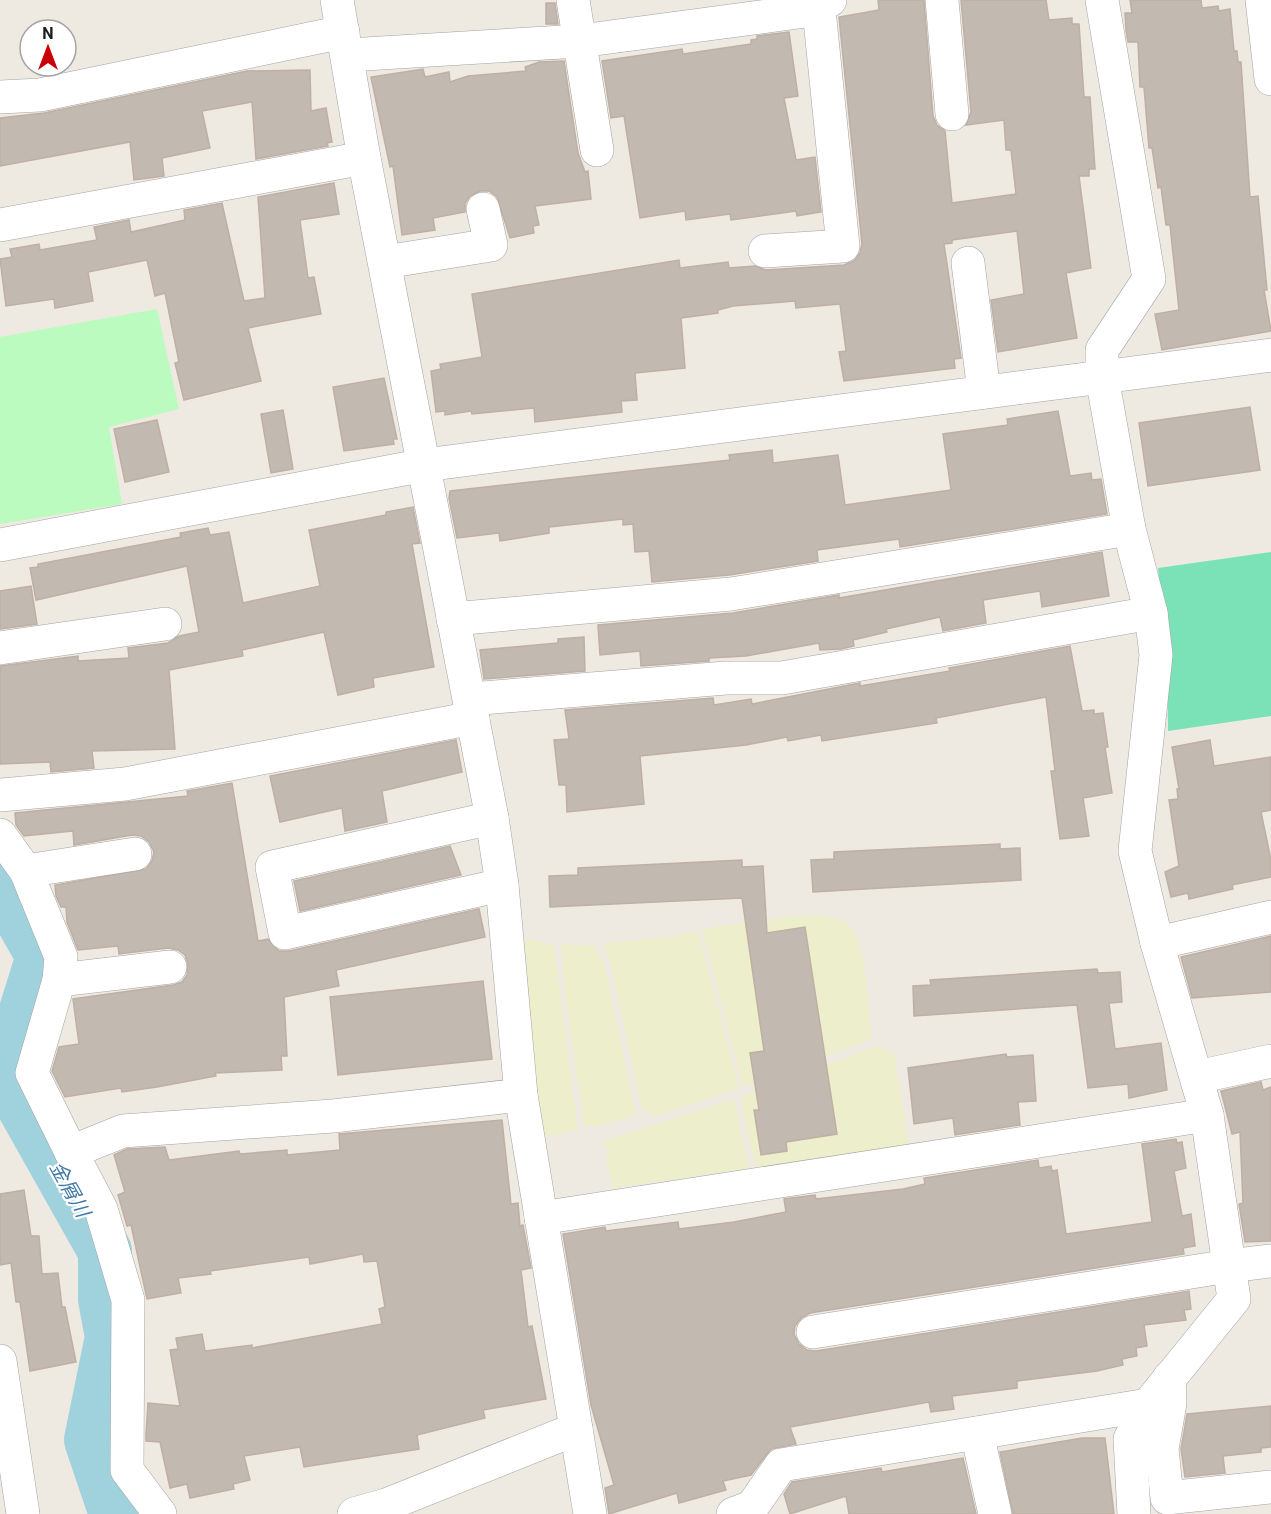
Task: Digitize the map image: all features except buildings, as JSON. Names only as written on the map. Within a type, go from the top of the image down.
[{"type":"street","points":[[337,0],[364,158],[492,818],[502,885],[521,1095],[590,1514]]},
{"type":"street","points":[[573,0],[597,150]]},
{"type":"street","points":[[942,0],[952,114]]},
{"type":"street","points":[[1102,0],[1149,279],[1102,350],[1102,377],[1129,529],[1151,613],[1156,655],[1135,851],[1157,943],[1207,1115],[1233,1299],[1148,1405],[1130,1439],[1134,1514]]},
{"type":"street","points":[[1262,0],[1271,79]]},
{"type":"street","points":[[0,97],[40,95],[346,43],[580,41],[703,12],[813,10],[822,2]]},
{"type":"street","points":[[765,251],[843,246],[822,2]]},
{"type":"street","points":[[0,225],[364,158]]},
{"type":"street","points":[[386,262],[491,245],[483,209]]},
{"type":"street","points":[[968,263],[984,392]]},
{"type":"street","points":[[0,545],[425,465],[1271,355]]},
{"type":"street","points":[[453,618],[731,594],[1129,529]]},
{"type":"street","points":[[0,795],[125,784],[471,709],[726,678],[782,678],[1151,613]]},
{"type":"street","points":[[0,648],[165,624]]},
{"type":"street","points":[[492,818],[272,867],[285,933],[502,885]]},
{"type":"street","points":[[0,834],[26,871],[61,957],[59,980],[32,1073],[101,1209],[128,1300],[127,1470],[160,1514]]},
{"type":"street","points":[[26,871],[135,854]]},
{"type":"street","points":[[1157,943],[1271,917]]},
{"type":"street","points":[[59,980],[170,967]]},
{"type":"street","points":[[1197,1077],[1271,1061]]},
{"type":"street","points":[[71,1152],[123,1131],[333,1116],[521,1095]]},
{"type":"street","points":[[541,1218],[1207,1115]]},
{"type":"street","points":[[813,1332],[1228,1266],[1271,1262]]},
{"type":"street","points":[[0,1361],[3,1404],[23,1514]]},
{"type":"street","points":[[1169,1378],[1170,1403],[1162,1449],[1167,1498],[1271,1487]]},
{"type":"street","points":[[733,1514],[752,1507],[781,1466],[1148,1405]]},
{"type":"street","points":[[354,1514],[386,1505],[576,1429]]},
{"type":"street","points":[[977,1433],[995,1514]]},
{"type":"green space","points":[[157,309],[179,409],[109,427],[122,504],[0,524],[0,337]]},
{"type":"green space","points":[[1271,552],[1271,716],[1168,731],[1167,656],[1158,568]]},
{"type":"green space","points":[[789,916],[825,916],[842,920],[857,935],[864,962],[872,1039],[743,1087],[702,929]]},
{"type":"green space","points":[[698,931],[739,1088],[654,1117],[650,1112],[642,1111],[610,962],[602,943],[661,938]]},
{"type":"green space","points":[[532,939],[554,945],[578,1130],[538,1138],[519,945]]},
{"type":"green space","points":[[561,944],[595,946],[604,962],[636,1115],[598,1126],[584,1126],[566,1003]]},
{"type":"green space","points":[[878,1046],[894,1053],[909,1146],[756,1167],[742,1112],[743,1095]]},
{"type":"green space","points":[[734,1099],[749,1169],[612,1188],[604,1141]]},
{"type":"waterway","name":"金屑川","points":[[0,881],[43,956],[6,1075],[105,1251],[105,1299],[112,1337],[91,1440],[116,1514]]}]
